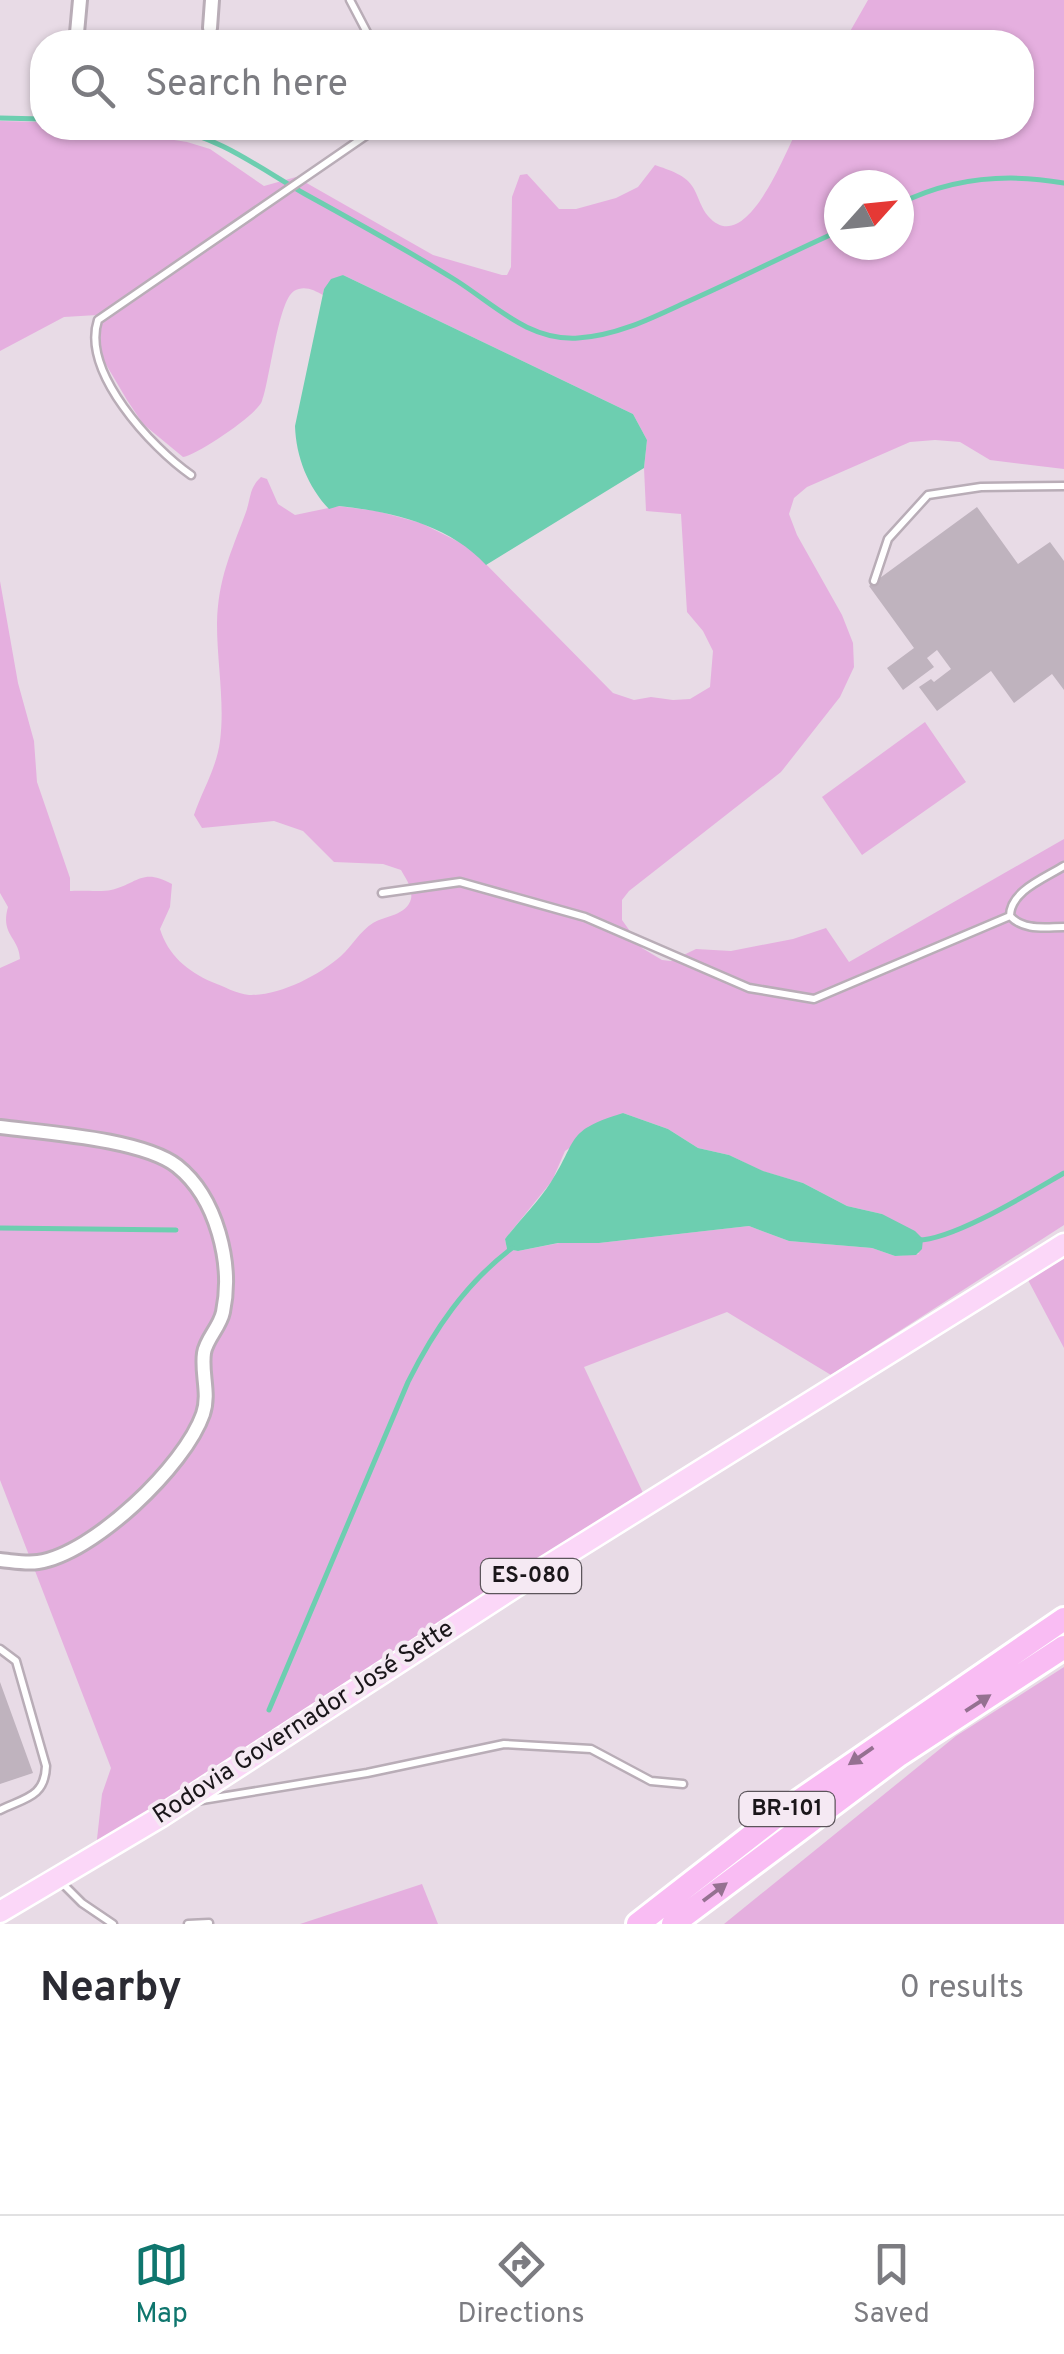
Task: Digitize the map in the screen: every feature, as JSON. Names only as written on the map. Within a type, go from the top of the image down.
[{"type":"highway","name":"BR-101","points":[[638,1924],[776,1816],[1064,1619]]},
{"type":"highway","name":"BR-101","points":[[673,1924],[899,1755],[1064,1647]]},
{"type":"main road","name":"Rodovia Governador José Sette","points":[[0,1912],[180,1804],[538,1572],[1064,1244]]},
{"type":"street","points":[[78,30],[80,0]]},
{"type":"street","points":[[210,28],[212,0]]},
{"type":"street","points":[[0,1126],[131,1146],[176,1165],[199,1191],[219,1234],[226,1275],[222,1316],[204,1352],[207,1394],[202,1416],[185,1446],[136,1506],[70,1552],[38,1562],[0,1560]]},
{"type":"lane","points":[[350,0],[366,30]]},
{"type":"lane","points":[[191,475],[148,439],[120,399],[101,363],[95,330],[107,311],[361,140]]},
{"type":"lane","points":[[874,582],[888,539],[928,495],[981,487],[1064,486]]},
{"type":"lane","points":[[1064,866],[1016,897],[1010,906],[1010,916],[1017,923],[1064,927]]},
{"type":"lane","points":[[382,893],[460,882],[585,917],[749,988],[814,1000],[1010,916]]},
{"type":"lane","points":[[0,1648],[16,1662],[46,1766],[45,1782],[37,1793],[0,1810]]},
{"type":"lane","points":[[180,1804],[366,1773],[504,1744],[591,1749],[651,1781],[682,1784]]},
{"type":"lane","points":[[58,1879],[82,1903],[114,1924]]},
{"type":"lane","points":[[188,1924],[209,1922]]},
{"type":"shaded area","points":[[868,0],[1064,0],[1064,469],[990,460],[960,442],[910,442],[807,487],[794,498],[789,514],[842,615],[853,643],[854,667],[840,697],[781,772],[629,891],[622,900],[622,920],[642,948],[662,960],[671,961],[696,949],[731,951],[793,939],[826,928],[849,962],[1064,839],[1064,1225],[831,1375],[727,1312],[584,1367],[644,1495],[96,1848],[102,1794],[111,1768],[0,1480],[0,968],[20,959],[6,924],[8,907],[0,893],[0,581],[18,683],[34,741],[37,782],[70,878],[70,891],[111,890],[146,877],[172,884],[170,907],[160,929],[168,947],[194,973],[249,995],[285,988],[321,971],[368,926],[405,909],[411,899],[401,870],[383,864],[334,862],[303,831],[274,821],[202,828],[194,815],[213,770],[220,741],[220,593],[252,489],[261,477],[267,479],[278,504],[295,515],[338,506],[377,511],[421,523],[469,547],[613,693],[634,700],[690,699],[710,687],[713,651],[687,612],[681,514],[646,511],[647,440],[633,414],[343,275],[324,289],[323,295],[305,288],[294,291],[283,309],[258,407],[226,434],[183,457],[143,424],[127,400],[101,356],[97,315],[64,317],[0,351],[0,121],[30,122],[30,140],[174,140],[210,149],[264,186],[296,177],[433,255],[502,275],[507,275],[511,267],[512,197],[520,175],[527,174],[559,209],[576,209],[616,198],[638,187],[655,165],[687,180],[708,216],[722,226],[736,224],[763,197],[792,140],[1034,140],[1034,30],[851,30]],"holes":[[[623,1113],[668,1129],[698,1148],[729,1155],[762,1171],[803,1183],[847,1206],[882,1214],[919,1254],[895,1256],[872,1248],[789,1241],[749,1226],[599,1243],[559,1243],[518,1251],[507,1249],[505,1239],[552,1181],[565,1151]]]},
{"type":"shaded area","points":[[343,275],[633,414],[647,440],[644,468],[486,565],[454,539],[418,522],[339,506],[329,509],[304,471],[295,426],[324,289],[331,279]]},
{"type":"shaded area","points":[[925,722],[966,782],[862,855],[822,797]]},
{"type":"shaded area","points":[[623,1113],[668,1129],[698,1148],[729,1155],[803,1183],[847,1206],[882,1214],[915,1231],[923,1239],[922,1249],[916,1255],[895,1256],[872,1248],[789,1241],[749,1226],[599,1243],[558,1243],[518,1251],[507,1249],[505,1239],[546,1189],[576,1138],[591,1125]]},
{"type":"shaded area","points":[[1064,1257],[1064,1348],[1028,1280]]},
{"type":"shaded area","points":[[1064,1667],[1064,1924],[724,1924],[956,1736]]},
{"type":"shaded area","points":[[422,1884],[438,1924],[300,1924]]},
{"type":"building","points":[[977,507],[1018,564],[1050,542],[1064,561],[1064,690],[1052,674],[1014,703],[991,671],[937,711],[919,687],[951,669],[937,650],[927,658],[934,667],[903,690],[887,668],[914,648],[869,586]]},
{"type":"building","points":[[0,1682],[33,1773],[0,1784]]},
{"type":"waterway","points":[[0,118],[30,119]]},
{"type":"waterway","points":[[208,140],[381,236],[528,328],[560,337],[591,337],[630,326],[824,238]]},
{"type":"waterway","points":[[914,197],[959,183],[1001,178],[1064,183]]},
{"type":"waterway","points":[[917,1240],[970,1224],[1064,1173]]},
{"type":"waterway","points":[[0,1228],[176,1230]]},
{"type":"waterway","points":[[269,1710],[408,1382],[440,1326],[465,1293],[512,1248]]}]
